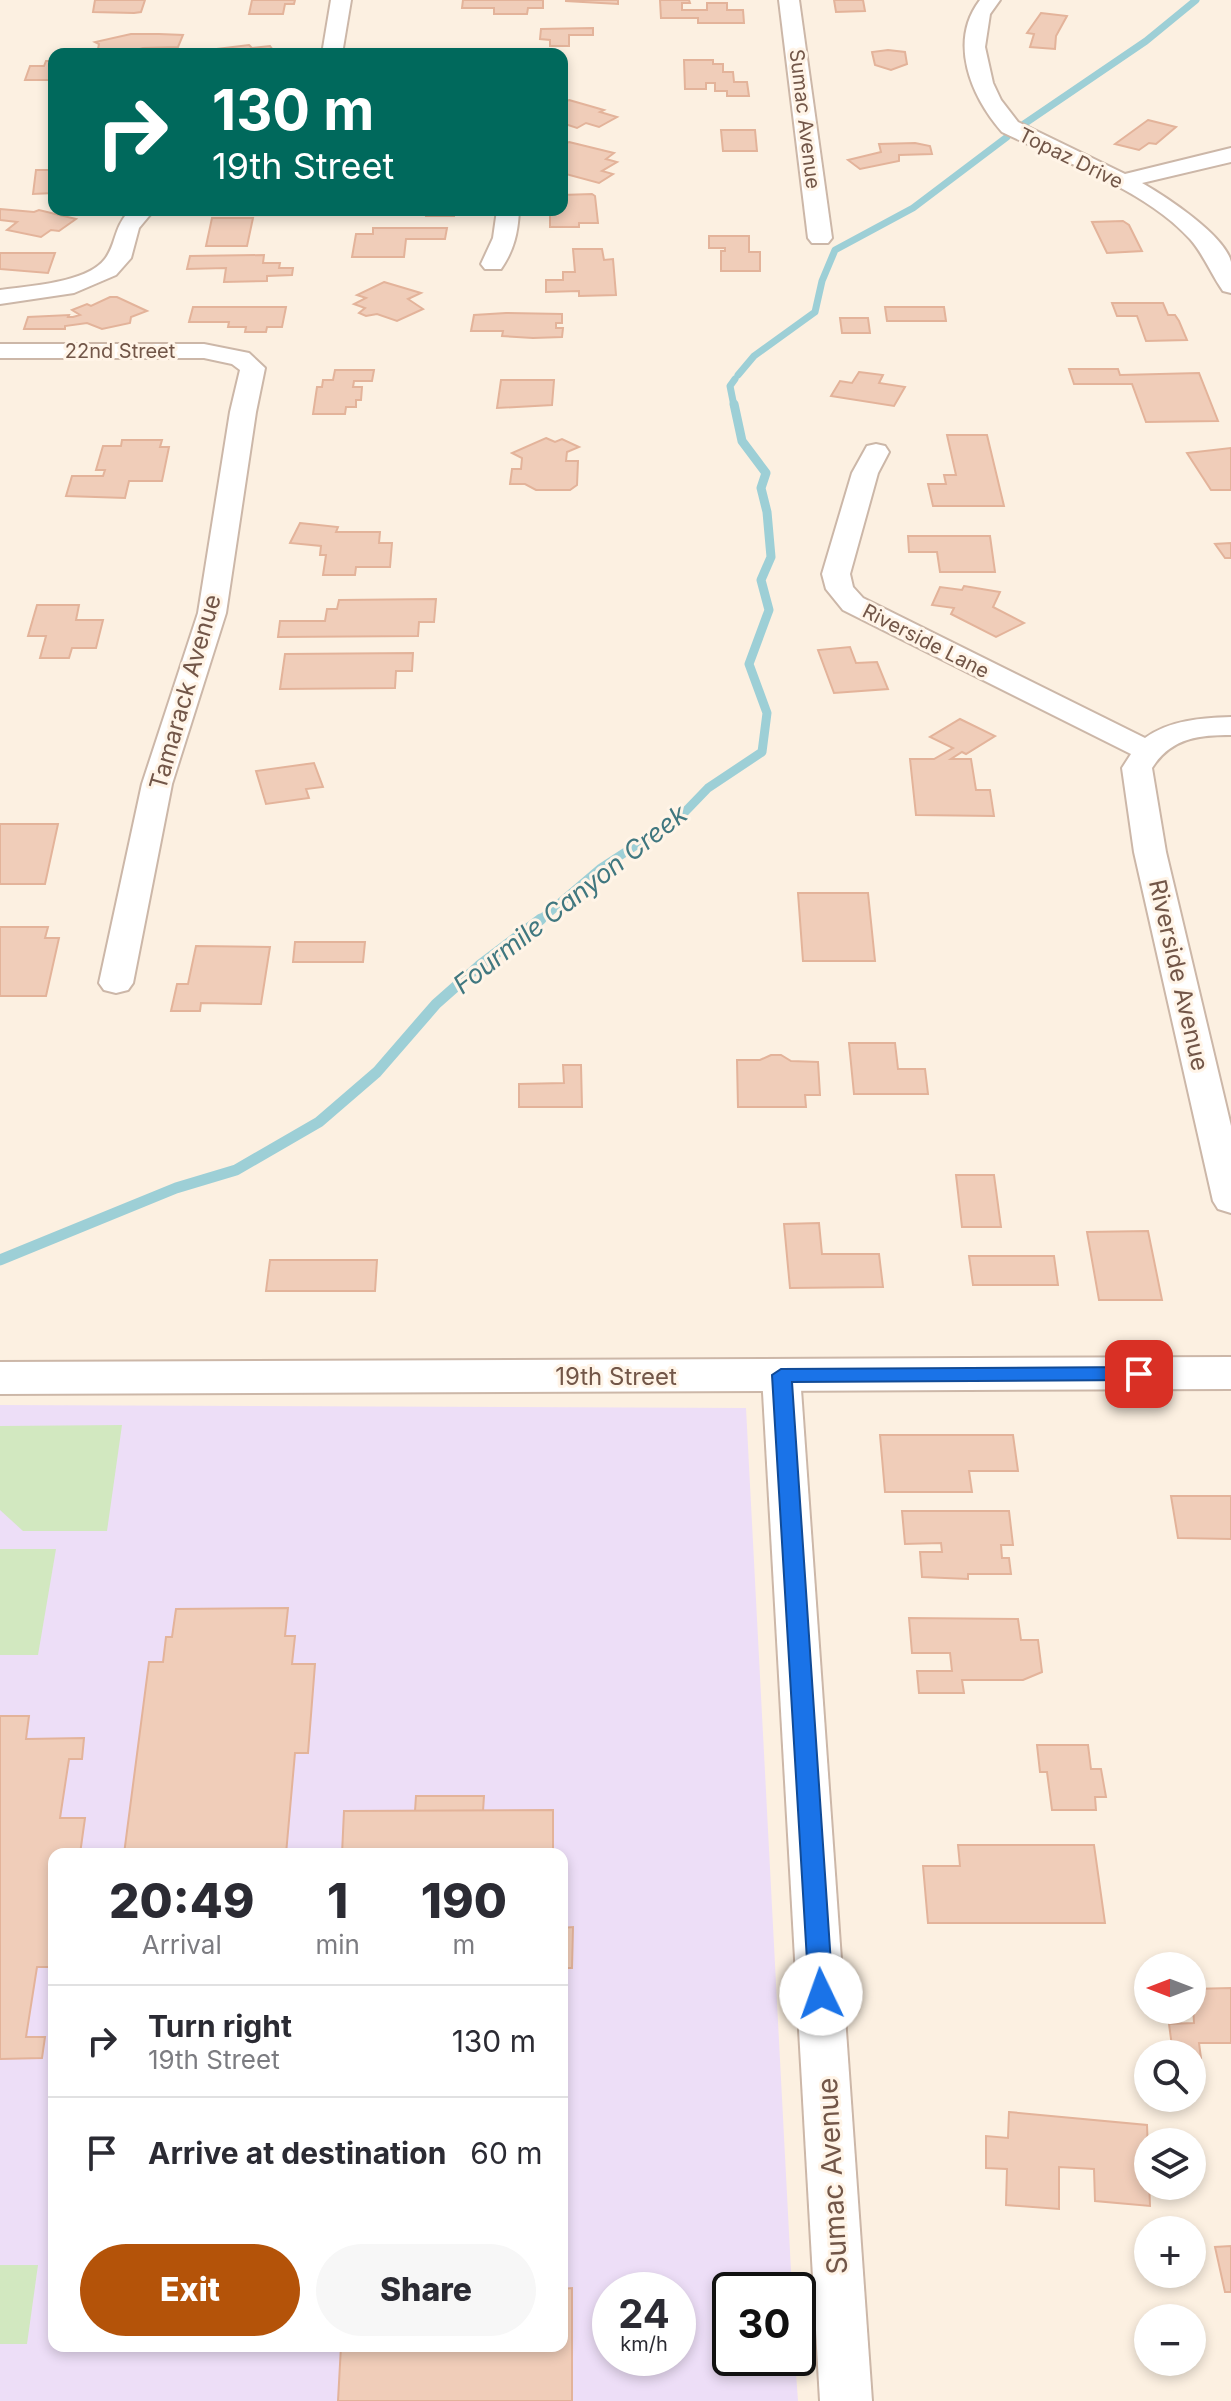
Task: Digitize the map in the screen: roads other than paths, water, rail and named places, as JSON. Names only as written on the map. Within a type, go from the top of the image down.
[{"type":"street","points":[[333,48],[341,0]]},
{"type":"street","name":"Sumac Avenue","points":[[789,0],[820,238]]},
{"type":"street","name":"Topaz Drive","points":[[990,0],[974,22],[976,56],[986,99],[995,113],[1029,138],[1122,181],[1173,213],[1211,245],[1224,266],[1231,286]]},
{"type":"street","points":[[1122,181],[1231,155]]},
{"type":"street","points":[[0,297],[66,288],[108,270],[119,258],[128,226],[137,216]]},
{"type":"street","points":[[493,264],[502,252],[508,216]]},
{"type":"street","name":"22nd Street","points":[[0,351],[204,351],[240,358]]},
{"type":"street","name":"Tamarack Avenue","points":[[116,983],[157,784],[212,613],[243,412],[253,368],[240,358]]},
{"type":"street","name":"Riverside Lane","points":[[876,452],[865,473],[836,574],[840,589],[853,604],[1146,750]]},
{"type":"street","points":[[1146,750],[1174,733],[1209,726],[1231,726]]},
{"type":"street","name":"Riverside Avenue","points":[[1146,750],[1137,768],[1150,852],[1231,1201]]},
{"type":"street","name":"19th Street","points":[[0,1378],[1231,1373]]},
{"type":"street","name":"Sumac Avenue","points":[[781,1375],[846,2401]]},
{"type":"waterway","name":"Fourmile Canyon Creek","points":[[1024,124],[1146,41],[1196,0]]},
{"type":"waterway","name":"Fourmile Canyon Creek","points":[[738,375],[754,356],[815,312],[822,281],[835,250],[913,208],[1007,137]]},
{"type":"waterway","name":"Fourmile Canyon Creek","points":[[734,406],[730,386],[735,379]]},
{"type":"waterway","name":"Fourmile Canyon Creek","points":[[539,921],[601,868],[681,816],[708,788],[762,752],[767,713],[749,664],[769,610],[761,580],[771,557],[767,512],[761,488],[766,473],[742,441],[734,404]]},
{"type":"waterway","name":"Fourmile Canyon Creek","points":[[0,1260],[176,1188],[236,1170],[319,1122],[377,1072],[436,1004],[479,966],[541,919]]}]
